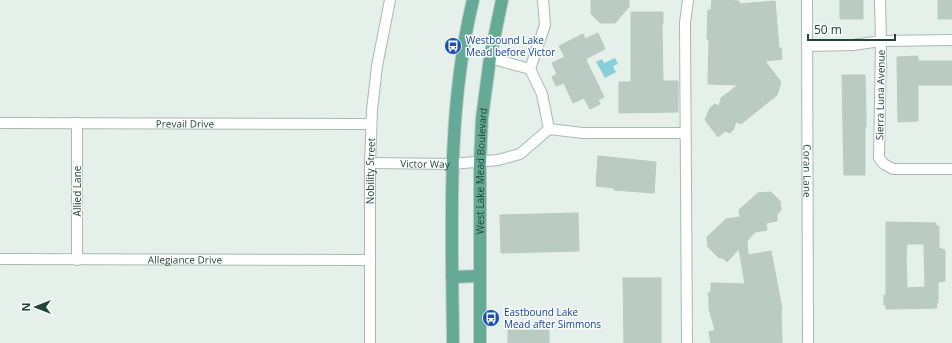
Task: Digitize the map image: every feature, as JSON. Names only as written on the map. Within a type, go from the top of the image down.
[{"type":"main road","points":[[452,343],[452,164],[459,72],[473,0]]},
{"type":"main road","name":"West Lake Mead Boulevard","points":[[480,343],[480,160],[482,118],[484,91],[502,0]]},
{"type":"main road","points":[[452,277],[480,276]]},
{"type":"street","name":"Nobility Street","points":[[370,343],[371,124],[377,66],[390,0]]},
{"type":"street","points":[[543,0],[545,26],[530,69],[542,94],[549,130],[583,133],[686,133]]},
{"type":"street","points":[[687,343],[685,23],[688,0]]},
{"type":"street","name":"Coran Lane","points":[[806,0],[808,343]]},
{"type":"street","name":"Sierra Luna Avenue","points":[[880,0],[881,41],[879,158],[884,164],[893,169],[952,169]]},
{"type":"street","points":[[807,46],[853,45],[881,41],[952,40]]},
{"type":"street","points":[[490,58],[530,69]]},
{"type":"street","name":"Prevail Drive","points":[[0,123],[371,124]]},
{"type":"street","name":"Allied Lane","points":[[77,123],[77,260]]},
{"type":"street","name":"Victor Way","points":[[370,163],[452,164],[480,160],[498,160],[520,154],[549,130]]},
{"type":"street","name":"Allegiance Drive","points":[[0,259],[370,260]]},
{"type":"water","points":[[615,58],[618,64],[613,66],[616,72],[605,78],[596,62],[602,59],[604,63]]},
{"type":"building","points":[[591,0],[629,0],[629,7],[615,23],[600,23],[591,14]]},
{"type":"building","points":[[712,0],[739,1],[739,4],[775,1],[779,48],[781,48],[782,59],[765,61],[781,82],[777,95],[741,124],[736,122],[730,133],[725,131],[718,137],[705,120],[710,108],[715,104],[719,106],[721,98],[738,85],[708,84],[708,10],[711,10]]},
{"type":"building","points":[[840,0],[863,0],[863,19],[840,19]]},
{"type":"building","points":[[938,0],[952,0],[952,19],[938,19]]},
{"type":"building","points":[[631,12],[663,12],[663,81],[678,81],[678,112],[619,113],[619,82],[631,82]]},
{"type":"building","points":[[598,33],[605,49],[587,58],[586,60],[604,97],[598,100],[600,104],[590,109],[584,98],[573,103],[564,83],[556,86],[552,77],[557,74],[552,63],[565,57],[559,46],[583,34],[585,39]]},
{"type":"building","points":[[918,56],[918,61],[952,61],[952,85],[918,85],[918,121],[898,122],[897,57]]},
{"type":"building","points":[[842,75],[865,75],[865,175],[844,175]]},
{"type":"building","points":[[598,156],[656,162],[654,193],[614,190],[614,188],[596,186]]},
{"type":"building","points":[[771,192],[780,201],[781,210],[777,215],[777,221],[766,223],[767,230],[755,232],[747,241],[748,255],[771,251],[782,308],[782,343],[711,343],[709,332],[715,330],[709,309],[708,293],[711,292],[711,283],[745,284],[739,249],[727,262],[723,258],[719,258],[708,247],[707,237],[726,219],[740,217],[739,210],[758,193]]},
{"type":"building","points":[[578,213],[579,251],[501,253],[500,215]]},
{"type":"building","points":[[886,222],[936,223],[936,226],[939,226],[939,248],[945,250],[945,281],[938,282],[937,308],[886,309],[886,305],[884,305],[884,295],[886,295]],"holes":[[[907,244],[924,244],[925,287],[907,288]]]},
{"type":"building","points":[[623,278],[661,278],[661,343],[624,343]]},
{"type":"building","points":[[508,330],[549,330],[549,343],[508,343]]},
{"type":"place","name":"Westbound Lake Mead before Victor","points":[[453,46]]},
{"type":"place","name":"Eastbound Lake Mead after Simmons","points":[[491,318]]}]
